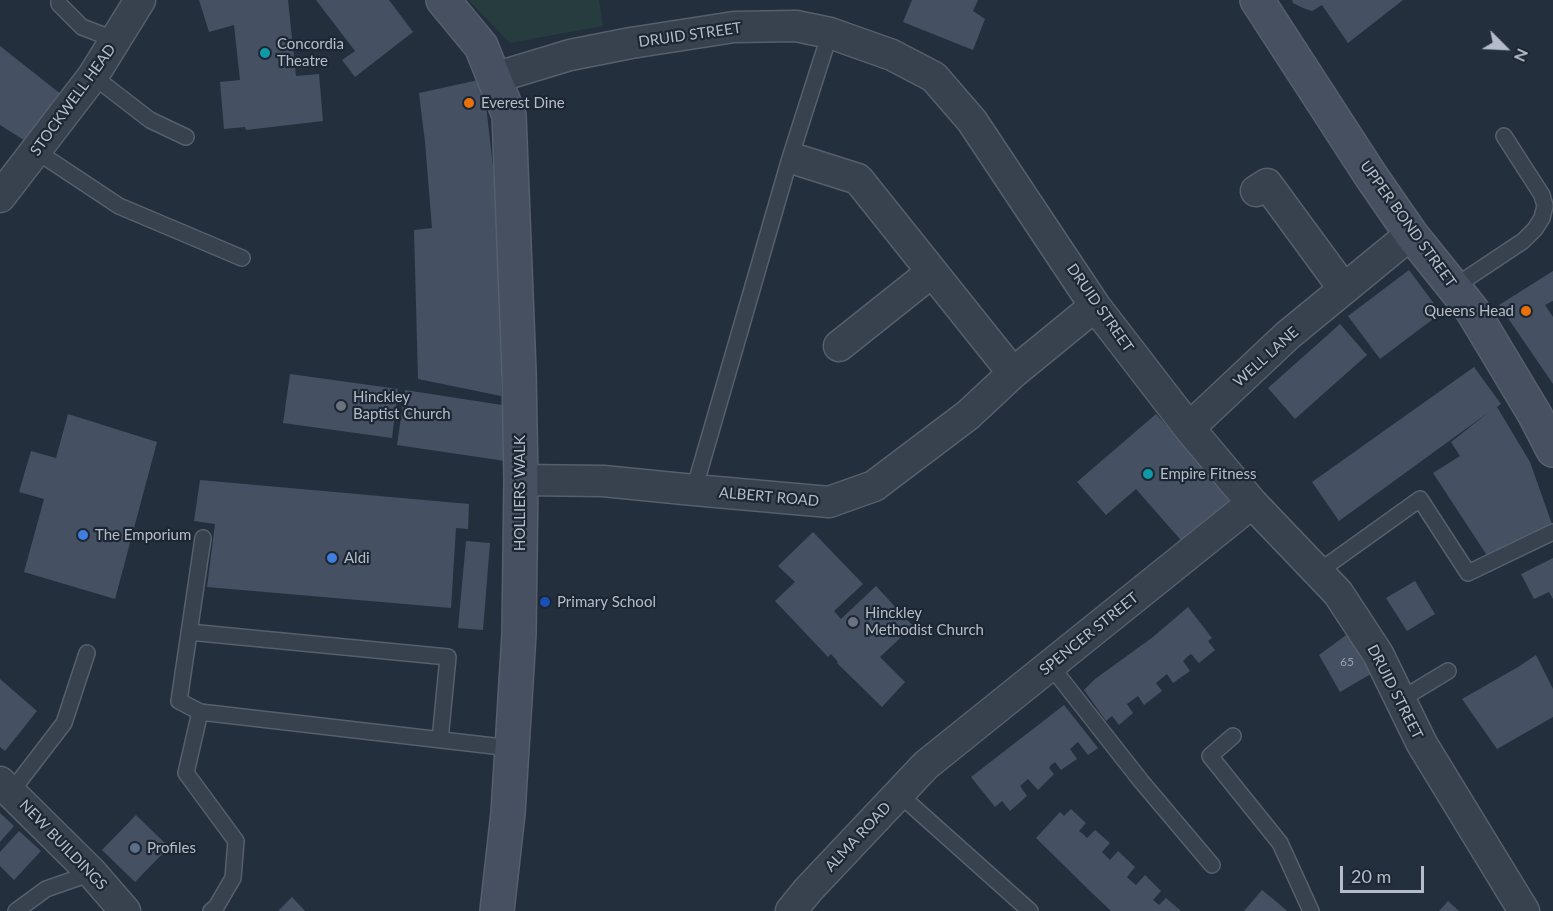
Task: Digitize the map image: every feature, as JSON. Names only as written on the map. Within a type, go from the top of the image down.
[{"type":"main road","name":"HOLLIERS WALK","points":[[443,0],[480,46],[509,115],[519,371],[519,634],[508,813],[497,911]]},
{"type":"main road","name":"UPPER BOND STREET","points":[[1257,0],[1411,234],[1478,320],[1535,415],[1553,450]]},
{"type":"street","name":"STOCKWELL HEAD","points":[[0,197],[93,76],[140,0]]},
{"type":"street","name":"DRUID STREET","points":[[494,78],[570,55],[631,43],[734,27],[796,26],[830,33],[892,55],[934,77],[972,121],[1095,306],[1189,428],[1252,503],[1338,593],[1378,654],[1422,744],[1524,911]]},
{"type":"street","points":[[801,161],[858,179],[1013,373]]},
{"type":"street","points":[[1256,191],[1267,184],[1344,290]]},
{"type":"street","name":"WELL LANE","points":[[1189,428],[1288,335],[1411,234]]},
{"type":"street","points":[[839,346],[932,272]]},
{"type":"street","name":"ALBERT ROAD","points":[[520,480],[603,481],[829,502],[874,486],[968,415],[1013,373],[1095,306]]},
{"type":"street","name":"SPENCER STREET","points":[[926,765],[1252,503]]},
{"type":"street","name":"ALMA ROAD","points":[[796,909],[808,890],[926,765]]},
{"type":"street","name":"NEW BUILDINGS","points":[[6,787],[92,873],[125,911]]},
{"type":"lane","points":[[59,0],[59,4],[82,27],[116,40]]},
{"type":"lane","points":[[694,490],[790,158],[830,33]]},
{"type":"lane","points":[[93,76],[150,120],[186,137]]},
{"type":"lane","points":[[1454,287],[1523,242],[1542,218],[1545,206],[1542,195],[1504,136]]},
{"type":"lane","points":[[36,152],[118,206],[242,258]]},
{"type":"lane","points":[[1318,572],[1420,499],[1468,573],[1553,532]]},
{"type":"lane","points":[[203,538],[179,701],[200,712],[511,748]]},
{"type":"lane","points":[[189,632],[448,657],[440,740]]},
{"type":"lane","points":[[6,787],[64,723],[87,653]]},
{"type":"lane","points":[[1050,665],[1212,865]]},
{"type":"lane","points":[[1400,700],[1448,671]]},
{"type":"lane","points":[[200,712],[186,773],[236,841],[233,878],[216,907],[211,911]]},
{"type":"lane","points":[[1233,736],[1210,756],[1280,843],[1311,911]]},
{"type":"lane","points":[[899,794],[1030,911]]},
{"type":"lane","points":[[16,911],[46,890],[92,873]]},
{"type":"green space","points":[[468,0],[599,0],[603,26],[510,43]]},
{"type":"building","name":"Concordia Theatre","points":[[199,0],[288,0],[296,76],[319,74],[323,121],[246,130],[245,127],[224,129],[220,82],[240,80],[234,25],[209,32]]},
{"type":"building","name":"Concordia Theatre","points":[[316,0],[389,0],[413,32],[355,77],[342,60],[355,51]]},
{"type":"building","points":[[912,0],[978,0],[973,11],[985,19],[973,50],[903,22]]},
{"type":"building","points":[[1292,0],[1403,0],[1348,43],[1322,5],[1312,11],[1293,3]]},
{"type":"building","points":[[0,46],[62,95],[27,142],[0,125]]},
{"type":"building","points":[[483,79],[501,236],[501,396],[418,379],[414,230],[432,228],[419,93]]},
{"type":"building","points":[[1409,270],[1441,313],[1380,359],[1348,316]]},
{"type":"building","name":"Queens Head","points":[[1553,271],[1553,301],[1545,305],[1553,317],[1553,384],[1499,305]]},
{"type":"building","points":[[1340,324],[1367,355],[1295,419],[1268,388]]},
{"type":"building","points":[[1474,367],[1501,404],[1497,407],[1530,462],[1553,527],[1488,557],[1433,473],[1460,456],[1451,442],[1489,412],[1339,521],[1312,482]]},
{"type":"building","name":"Hinckley Baptist Church","points":[[290,374],[398,389],[392,438],[283,423]]},
{"type":"building","points":[[405,390],[502,405],[505,461],[397,445]]},
{"type":"building","name":"The Emporium","points":[[68,414],[157,442],[115,599],[24,572],[44,499],[19,492],[31,451],[56,458]]},
{"type":"building","name":"Empire Fitness","points":[[1156,414],[1234,503],[1186,546],[1136,489],[1106,515],[1077,482]]},
{"type":"building","name":"Aldi","points":[[200,480],[469,504],[468,529],[456,528],[451,608],[207,587],[215,524],[194,521]]},
{"type":"building","name":"Hinckley Methodist Church","points":[[813,532],[863,584],[834,611],[841,619],[876,586],[913,626],[880,657],[905,682],[882,707],[837,663],[831,654],[828,657],[775,601],[795,582],[778,566]]},
{"type":"building","points":[[466,541],[490,543],[483,630],[458,628]]},
{"type":"building","points":[[1553,558],[1553,599],[1549,592],[1534,599],[1521,574]]},
{"type":"building","points":[[1415,581],[1435,614],[1407,631],[1386,598]]},
{"type":"building","points":[[1188,607],[1212,638],[1208,641],[1215,650],[1199,663],[1191,654],[1187,657],[1183,661],[1190,671],[1173,683],[1167,674],[1156,683],[1162,691],[1144,705],[1138,696],[1127,704],[1133,713],[1119,725],[1112,716],[1106,721],[1084,690]]},
{"type":"building","points":[[1353,630],[1376,671],[1340,692],[1319,655]]},
{"type":"building","points":[[1536,655],[1553,689],[1553,717],[1497,749],[1462,699]]},
{"type":"building","points":[[0,679],[37,711],[5,751],[0,747]]},
{"type":"building","points":[[1064,705],[1098,748],[1088,755],[1078,742],[1070,749],[1077,759],[1061,770],[1055,762],[1051,765],[1049,768],[1054,774],[1038,790],[1028,779],[1020,786],[1027,796],[1010,811],[1002,801],[995,807],[971,777]]},
{"type":"building","points":[[1071,809],[1086,823],[1079,831],[1087,838],[1095,830],[1110,843],[1102,852],[1110,860],[1118,851],[1135,867],[1127,877],[1130,880],[1136,885],[1145,875],[1161,891],[1153,900],[1159,905],[1166,898],[1181,911],[1111,911],[1036,838],[1060,812],[1064,816]]},
{"type":"building","points":[[0,813],[14,826],[0,842]]},
{"type":"building","name":"Profiles","points":[[136,815],[169,847],[135,882],[102,850]]},
{"type":"building","points":[[19,831],[41,851],[14,880],[0,866],[0,852]]},
{"type":"building","points":[[1262,890],[1278,903],[1287,911],[1244,911]]},
{"type":"building","points":[[292,897],[305,911],[278,911]]},
{"type":"building","points":[[1448,901],[1459,911],[1439,911]]},
{"type":"place","name":"Concordia Theatre","points":[[265,53]]},
{"type":"place","name":"Everest Dine","points":[[469,103]]},
{"type":"place","name":"Queens Head","points":[[1526,311]]},
{"type":"place","name":"Hinckley Baptist Church","points":[[341,406]]},
{"type":"place","name":"Empire Fitness","points":[[1148,474]]},
{"type":"place","name":"The Emporium","points":[[83,535]]},
{"type":"place","name":"Aldi","points":[[332,558]]},
{"type":"place","name":"Primary School","points":[[545,602]]},
{"type":"place","name":"Hinckley Methodist Church","points":[[853,622]]},
{"type":"place","name":"Profiles","points":[[135,848]]}]
